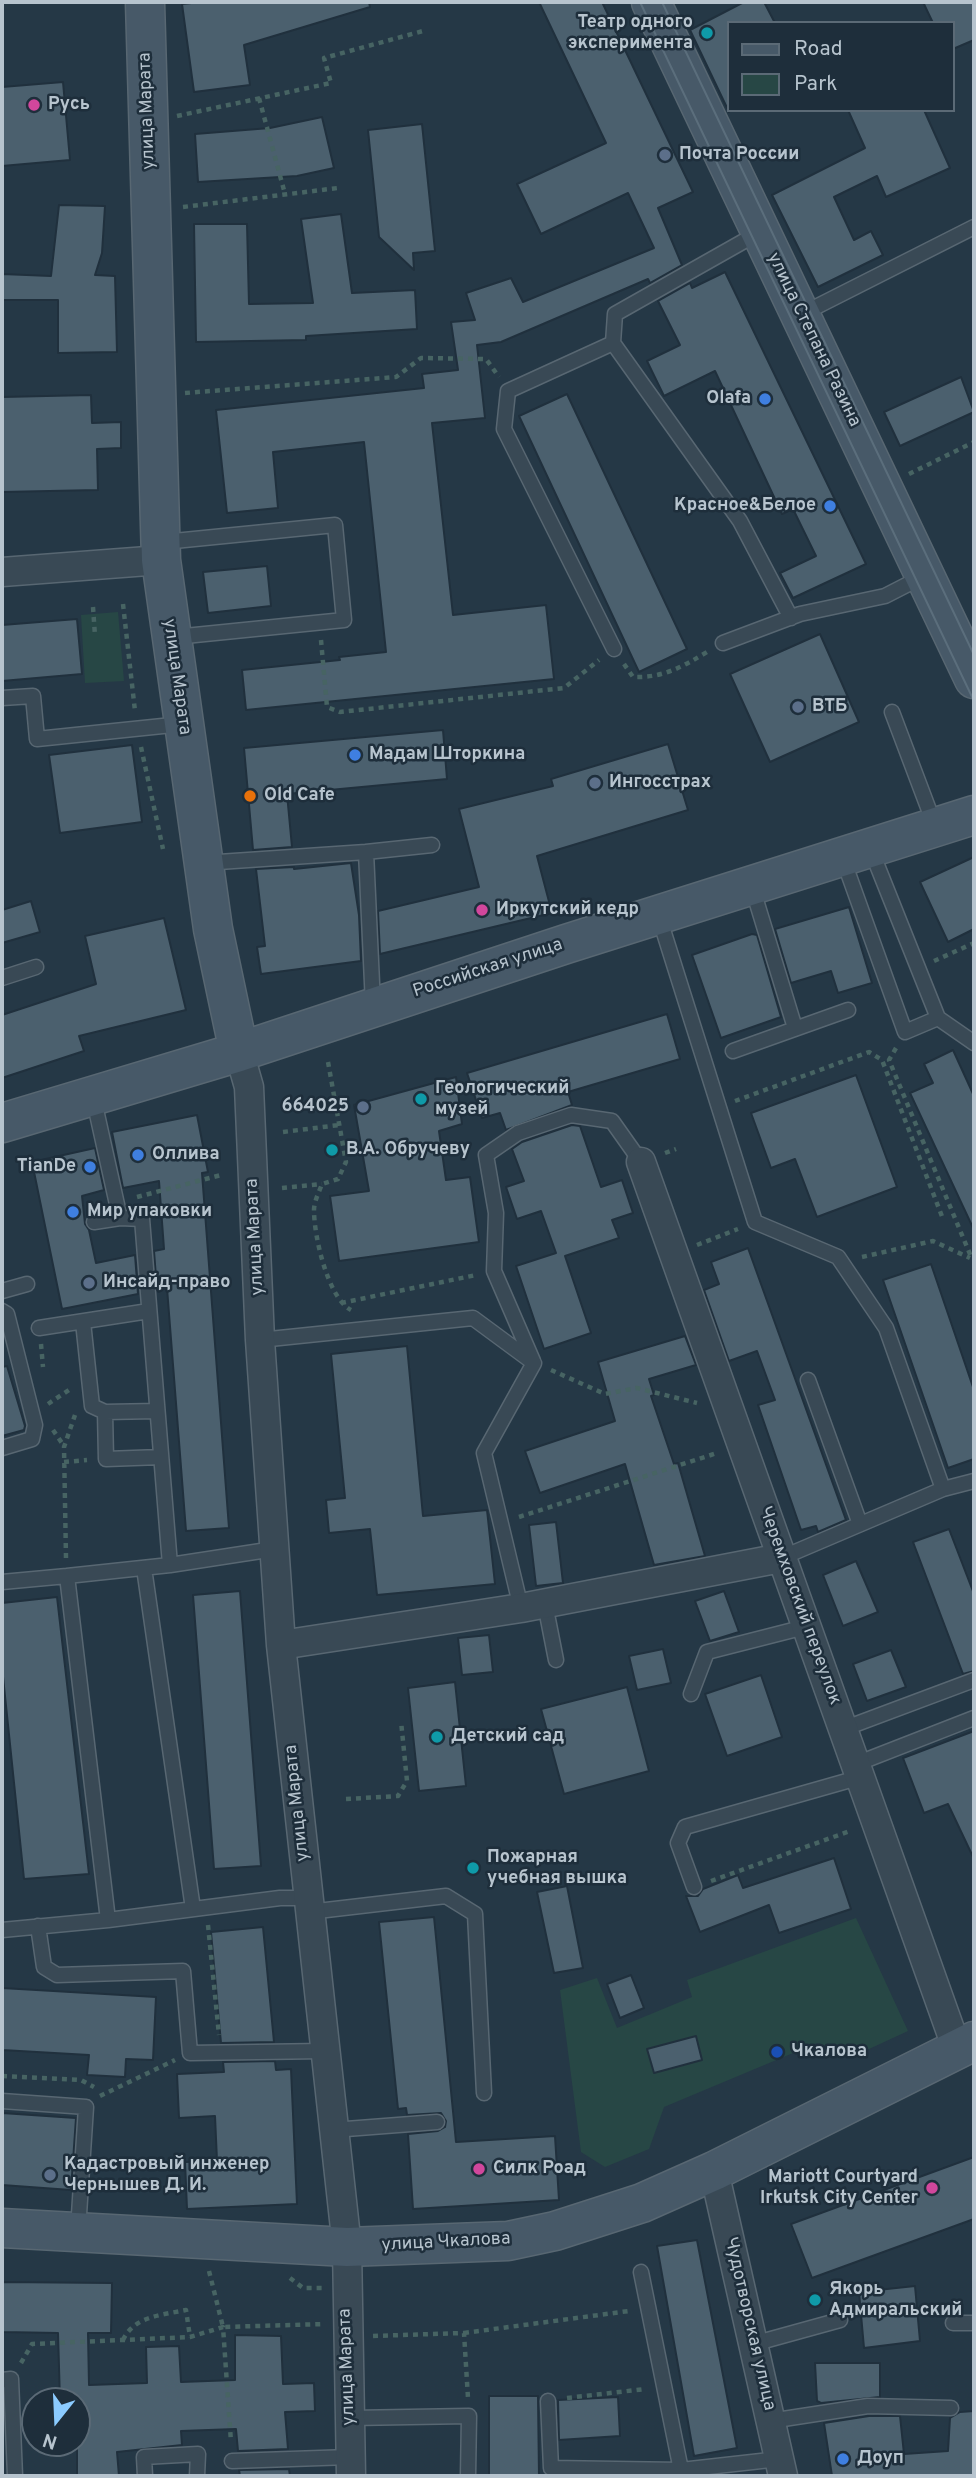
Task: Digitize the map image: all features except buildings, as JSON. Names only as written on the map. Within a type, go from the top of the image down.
[{"type":"street","name":"улица Марата","points":[[145,2],[161,551],[170,637],[202,863],[239,1052],[249,1087],[260,1340],[281,1645],[347,2247],[351,2467]]},
{"type":"street","name":"улица Степана Разина","points":[[651,2],[974,679]]},
{"type":"street","points":[[2,572],[161,551]]},
{"type":"street","name":"Российская улица","points":[[2,1123],[239,1052],[373,1006],[974,815]]},
{"type":"street","name":"Черемховский переулок","points":[[641,1162],[805,1627],[966,2045]]},
{"type":"street","points":[[281,1645],[533,1606],[781,1559]]},
{"type":"street","name":"улица Чкалова","points":[[2,2228],[347,2247],[508,2241],[555,2231],[642,2203],[714,2171],[966,2045]]},
{"type":"street","name":"Чудотворская улица","points":[[714,2171],[781,2468]]},
{"type":"lane","points":[[800,314],[974,227]]},
{"type":"lane","points":[[761,231],[615,314],[613,343],[740,521],[791,618]]},
{"type":"lane","points":[[613,343],[508,391],[503,429],[614,649]]},
{"type":"lane","points":[[161,551],[335,525],[344,620],[170,637]]},
{"type":"lane","points":[[723,643],[791,618],[886,596],[925,575]]},
{"type":"lane","points":[[2,698],[33,696],[37,739],[182,724]]},
{"type":"lane","points":[[892,712],[936,827]]},
{"type":"lane","points":[[202,863],[432,845]]},
{"type":"lane","points":[[366,852],[373,1006]]},
{"type":"lane","points":[[856,853],[918,968],[938,1018],[974,1043]]},
{"type":"lane","points":[[856,853],[905,1032],[938,1018]]},
{"type":"lane","points":[[751,886],[795,1028]]},
{"type":"lane","points":[[659,915],[755,1222],[838,1256],[886,1328],[943,1489]]},
{"type":"lane","points":[[2,978],[36,967]]},
{"type":"lane","points":[[733,1051],[848,1010]]},
{"type":"lane","points":[[92,1095],[120,1218]]},
{"type":"lane","points":[[534,1363],[495,1271],[496,1213],[486,1154],[518,1133],[571,1115],[612,1121],[641,1162]]},
{"type":"lane","points":[[94,1222],[120,1218],[142,1219],[170,1565]]},
{"type":"lane","points":[[2,1291],[27,1284]]},
{"type":"lane","points":[[2,1311],[7,1314],[35,1425],[32,1439],[2,1448]]},
{"type":"lane","points":[[39,1328],[149,1311]]},
{"type":"lane","points":[[260,1340],[473,1318],[534,1363]]},
{"type":"lane","points":[[83,1322],[92,1406],[105,1412],[157,1411]]},
{"type":"lane","points":[[534,1363],[484,1453],[501,1523],[556,1660]]},
{"type":"lane","points":[[808,1380],[860,1524]]},
{"type":"lane","points":[[105,1412],[106,1460],[161,1457]]},
{"type":"lane","points":[[781,1559],[943,1489],[974,1481]]},
{"type":"lane","points":[[2,1582],[170,1565],[274,1549]]},
{"type":"lane","points":[[144,1568],[200,1908]]},
{"type":"lane","points":[[67,1576],[107,1920]]},
{"type":"lane","points":[[691,1695],[707,1652],[805,1627]]},
{"type":"lane","points":[[843,1729],[974,1680]]},
{"type":"lane","points":[[694,1887],[678,1843],[685,1827],[858,1770],[974,1718]]},
{"type":"lane","points":[[2,1930],[200,1908],[309,1905],[446,1896],[475,1914],[484,2093]]},
{"type":"lane","points":[[38,1926],[44,1968],[57,1975],[183,1971],[190,2053],[324,2051]]},
{"type":"lane","points":[[2,2101],[86,2107],[78,2231]]},
{"type":"lane","points":[[333,2130],[438,2122]]},
{"type":"lane","points":[[641,2272],[681,2473]]},
{"type":"lane","points":[[753,2344],[840,2320]]},
{"type":"lane","points":[[953,2323],[974,2323]]},
{"type":"lane","points":[[7,2379],[15,2476]]},
{"type":"lane","points":[[548,2401],[551,2472],[681,2473],[781,2468]]},
{"type":"lane","points":[[770,2421],[868,2406],[951,2407]]},
{"type":"lane","points":[[350,2418],[469,2416],[468,2476]]},
{"type":"lane","points":[[145,2476],[144,2457],[198,2454],[197,2476]]},
{"type":"lane","points":[[232,2461],[351,2467]]},
{"type":"path","points":[[173,117],[331,83],[324,58],[423,31]]},
{"type":"path","points":[[260,98],[285,194]]},
{"type":"path","points":[[175,208],[338,188]]},
{"type":"path","points":[[184,393],[396,377],[421,358],[486,359],[508,391]]},
{"type":"path","points":[[883,488],[974,442]]},
{"type":"path","points":[[93,607],[95,636]]},
{"type":"path","points":[[319,622],[327,707],[340,712],[564,688],[614,649],[633,677],[647,678],[669,674],[723,643]]},
{"type":"path","points":[[918,968],[974,943]]},
{"type":"path","points":[[905,1032],[889,1060],[973,1259]]},
{"type":"path","points":[[719,1107],[869,1052],[882,1060],[943,1219]]},
{"type":"path","points":[[282,1188],[322,1184],[338,1179],[346,1162],[328,1062]]},
{"type":"path","points":[[283,1132],[339,1125]]},
{"type":"path","points":[[117,1203],[221,1175]]},
{"type":"path","points":[[322,1184],[313,1208],[323,1264],[339,1304],[386,1329]]},
{"type":"path","points":[[685,1281],[691,1248],[755,1222]]},
{"type":"path","points":[[838,1256],[869,1258],[933,1241],[973,1259]]},
{"type":"path","points":[[339,1304],[495,1271]]},
{"type":"path","points":[[534,1363],[605,1394],[637,1388],[696,1401]]},
{"type":"path","points":[[70,1375],[73,1399]]},
{"type":"path","points":[[47,1405],[72,1388]]},
{"type":"path","points":[[67,1576],[62,1481],[64,1447],[75,1421],[74,1410]]},
{"type":"path","points":[[501,1523],[741,1446]]},
{"type":"path","points":[[346,1799],[398,1796],[407,1781],[401,1721]]},
{"type":"path","points":[[694,1887],[850,1831]]},
{"type":"path","points":[[200,1908],[221,2053]]},
{"type":"path","points":[[86,2107],[104,2093],[190,2053]]},
{"type":"path","points":[[2,2076],[81,2080],[104,2093]]},
{"type":"path","points":[[208,2264],[223,2327],[232,2461]]},
{"type":"path","points":[[290,2278],[303,2288],[326,2288]]},
{"type":"path","points":[[364,2336],[464,2333],[647,2309]]},
{"type":"path","points":[[122,2340],[128,2329],[142,2319],[186,2310],[190,2337]]},
{"type":"path","points":[[7,2379],[32,2344],[190,2337],[223,2327],[326,2324]]},
{"type":"path","points":[[464,2333],[469,2416]]},
{"type":"path","points":[[548,2401],[663,2386]]},
{"type":"green space","points":[[118,612],[124,681],[85,683],[81,615]]},
{"type":"green space","points":[[856,1918],[908,2031],[856,2055],[817,2043],[664,2107],[649,2149],[605,2167],[581,2152],[560,1990],[597,1978],[617,2028],[692,1997],[687,1980]]},
{"type":"tram line","points":[[640,2],[974,701]]},
{"type":"tram line","points":[[662,2],[974,655]]},
{"type":"place","name":"Театр одного эксперимента","points":[[707,33]]},
{"type":"place","name":"Русь","points":[[34,105]]},
{"type":"place","name":"Почта России","points":[[665,155]]},
{"type":"place","name":"Olafa","points":[[765,399]]},
{"type":"place","name":"Красное&Белое","points":[[830,506]]},
{"type":"place","name":"ВТБ","points":[[798,707]]},
{"type":"place","name":"Мадам Шторкина","points":[[355,755]]},
{"type":"place","name":"Ингосстрах","points":[[595,783]]},
{"type":"place","name":"Old Cafe","points":[[250,796]]},
{"type":"place","name":"Иркутский кедр","points":[[482,910]]},
{"type":"place","name":"Геологический музей","points":[[421,1099]]},
{"type":"place","name":"664025","points":[[363,1107]]},
{"type":"place","name":"В.А. Обручеву","points":[[332,1150]]},
{"type":"place","name":"Оллива","points":[[138,1155]]},
{"type":"place","name":"TianDe","points":[[90,1167]]},
{"type":"place","name":"Мир упаковки","points":[[73,1212]]},
{"type":"place","name":"Инсайд-право","points":[[89,1283]]},
{"type":"place","name":"Детский сад","points":[[437,1737]]},
{"type":"place","name":"Пожарная учебная вышка","points":[[473,1868]]},
{"type":"place","name":"Чкалова","points":[[777,2052]]},
{"type":"place","name":"Силк Роад","points":[[479,2169]]},
{"type":"place","name":"Кадастровый инженер Чернышев Д. И.","points":[[50,2175]]},
{"type":"place","name":"Mariott Courtyard Irkutsk City Center","points":[[932,2188]]},
{"type":"place","name":"Якорь Адмиральский","points":[[815,2300]]},
{"type":"place","name":"Доуп","points":[[843,2459]]}]
